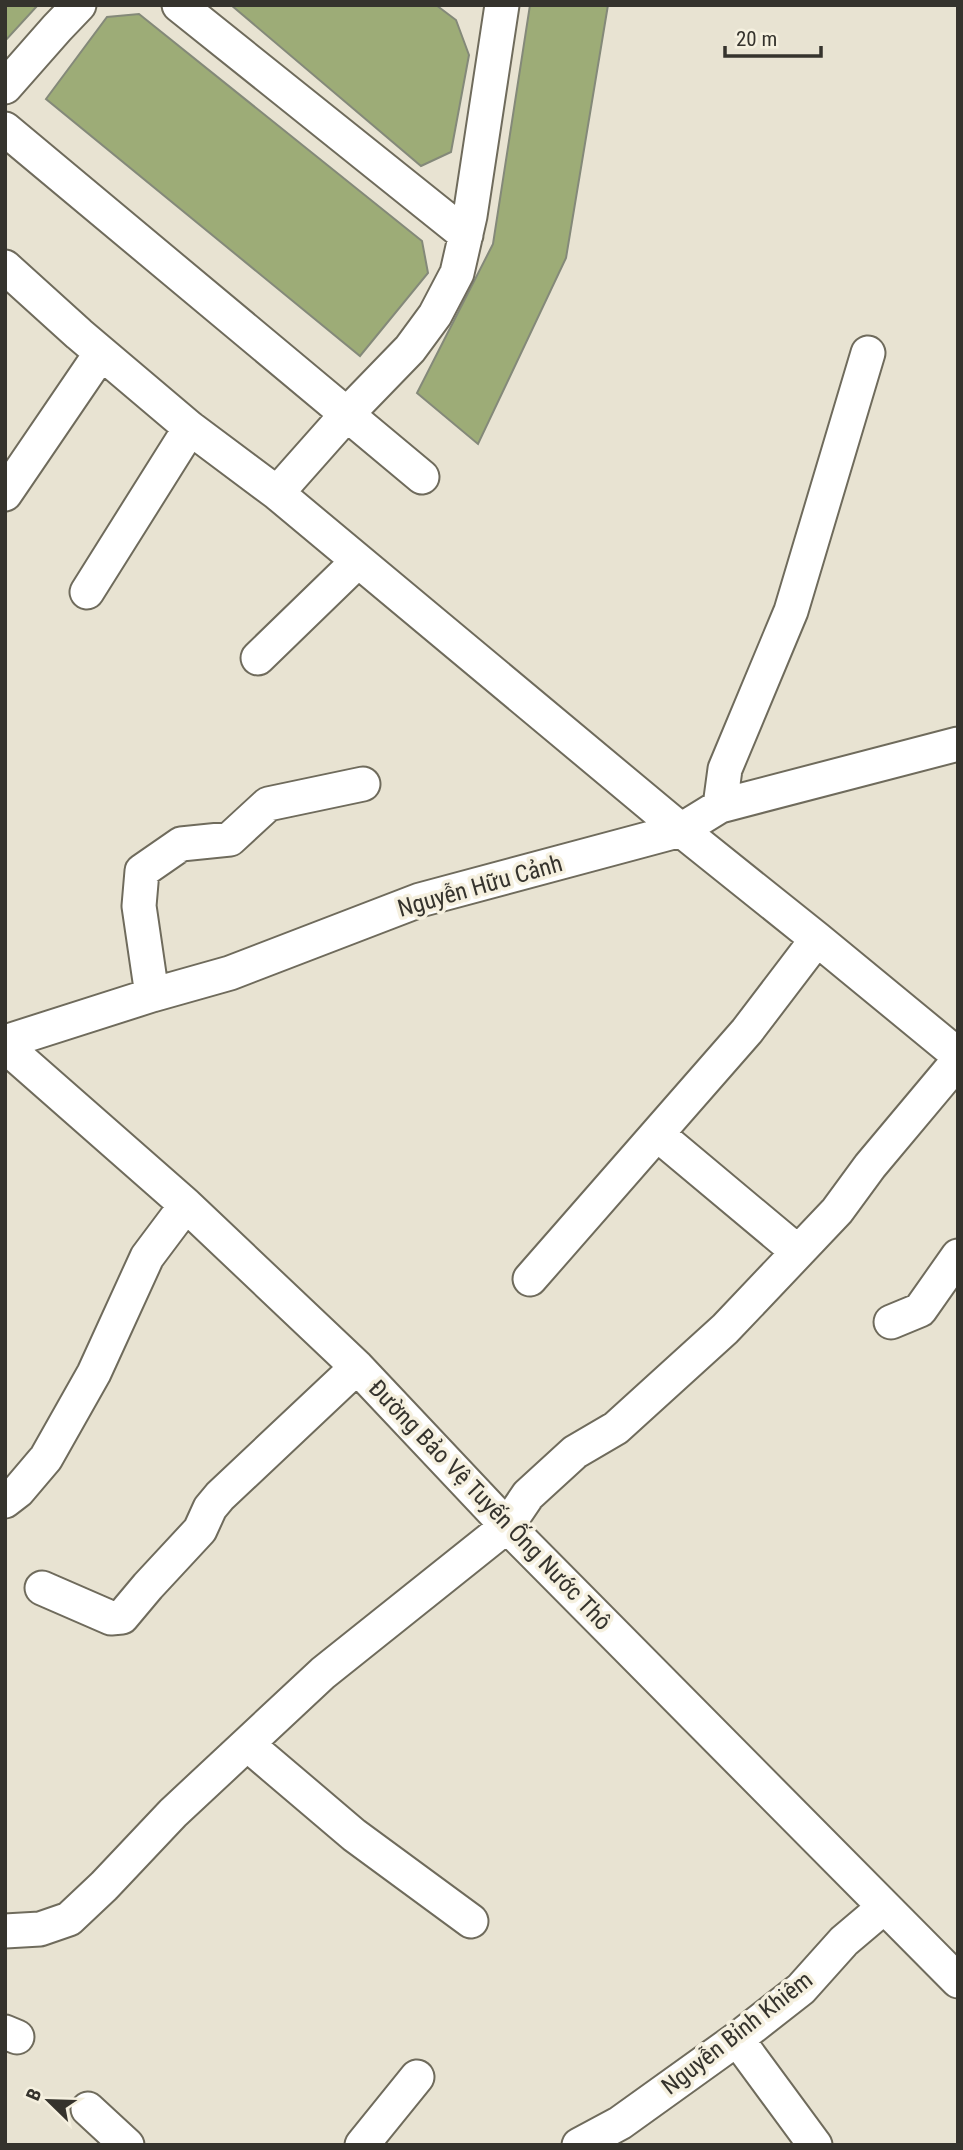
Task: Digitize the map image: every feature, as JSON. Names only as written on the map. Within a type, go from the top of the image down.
[{"type":"street","points":[[5,87],[79,5]]},
{"type":"street","points":[[179,5],[466,235]]},
{"type":"street","points":[[277,493],[347,414],[410,349],[435,315],[457,273],[466,235],[495,9]]},
{"type":"street","points":[[5,129],[422,477]]},
{"type":"street","points":[[5,267],[190,429],[277,493],[681,830],[958,1055]]},
{"type":"street","points":[[5,494],[101,353]]},
{"type":"street","points":[[720,806],[725,769],[791,611],[868,353]]},
{"type":"street","points":[[87,592],[190,429]]},
{"type":"street","points":[[258,659],[358,561]]},
{"type":"street","name":"Nguyễn Hữu Cảnh","points":[[5,1044],[152,995],[230,973],[419,900],[681,830],[720,806],[958,744]]},
{"type":"street","points":[[152,995],[139,906],[142,871],[181,844],[230,839],[268,803],[363,784]]},
{"type":"street","points":[[530,1279],[747,1031],[817,939]]},
{"type":"street","name":"Đường Bảo Vệ Tuyến Ống Nước Thô","points":[[5,1044],[186,1205],[357,1367],[507,1526],[958,1981]]},
{"type":"street","points":[[5,1931],[40,1929],[69,1919],[173,1813],[323,1673],[507,1526],[528,1495],[575,1452],[616,1427],[715,1338],[837,1211],[870,1166],[958,1061]]},
{"type":"street","points":[[657,1134],[798,1252]]},
{"type":"street","points":[[5,1501],[18,1491],[46,1458],[94,1373],[146,1258],[186,1205]]},
{"type":"street","points":[[891,1322],[920,1310],[958,1256]]},
{"type":"street","points":[[42,1588],[111,1618],[122,1617],[200,1530],[210,1508],[220,1496],[357,1367]]},
{"type":"street","points":[[247,1744],[355,1835],[471,1921]]},
{"type":"street","name":"Nguyễn Bỉnh Khiêm","points":[[596,2141],[801,1989],[844,1941],[883,1908]]},
{"type":"street","points":[[737,2039],[815,2145]]},
{"type":"street","points":[[362,2145],[417,2077]]},
{"type":"street","points":[[88,2109],[127,2145]]},
{"type":"building","points":[[5,5],[38,5],[5,41]]},
{"type":"building","points":[[231,5],[436,5],[456,20],[469,55],[451,152],[421,166]]},
{"type":"building","points":[[530,5],[608,5],[566,258],[478,444],[417,393],[493,244]]},
{"type":"building","points":[[139,14],[422,241],[428,273],[360,356],[46,99],[107,17]]}]
